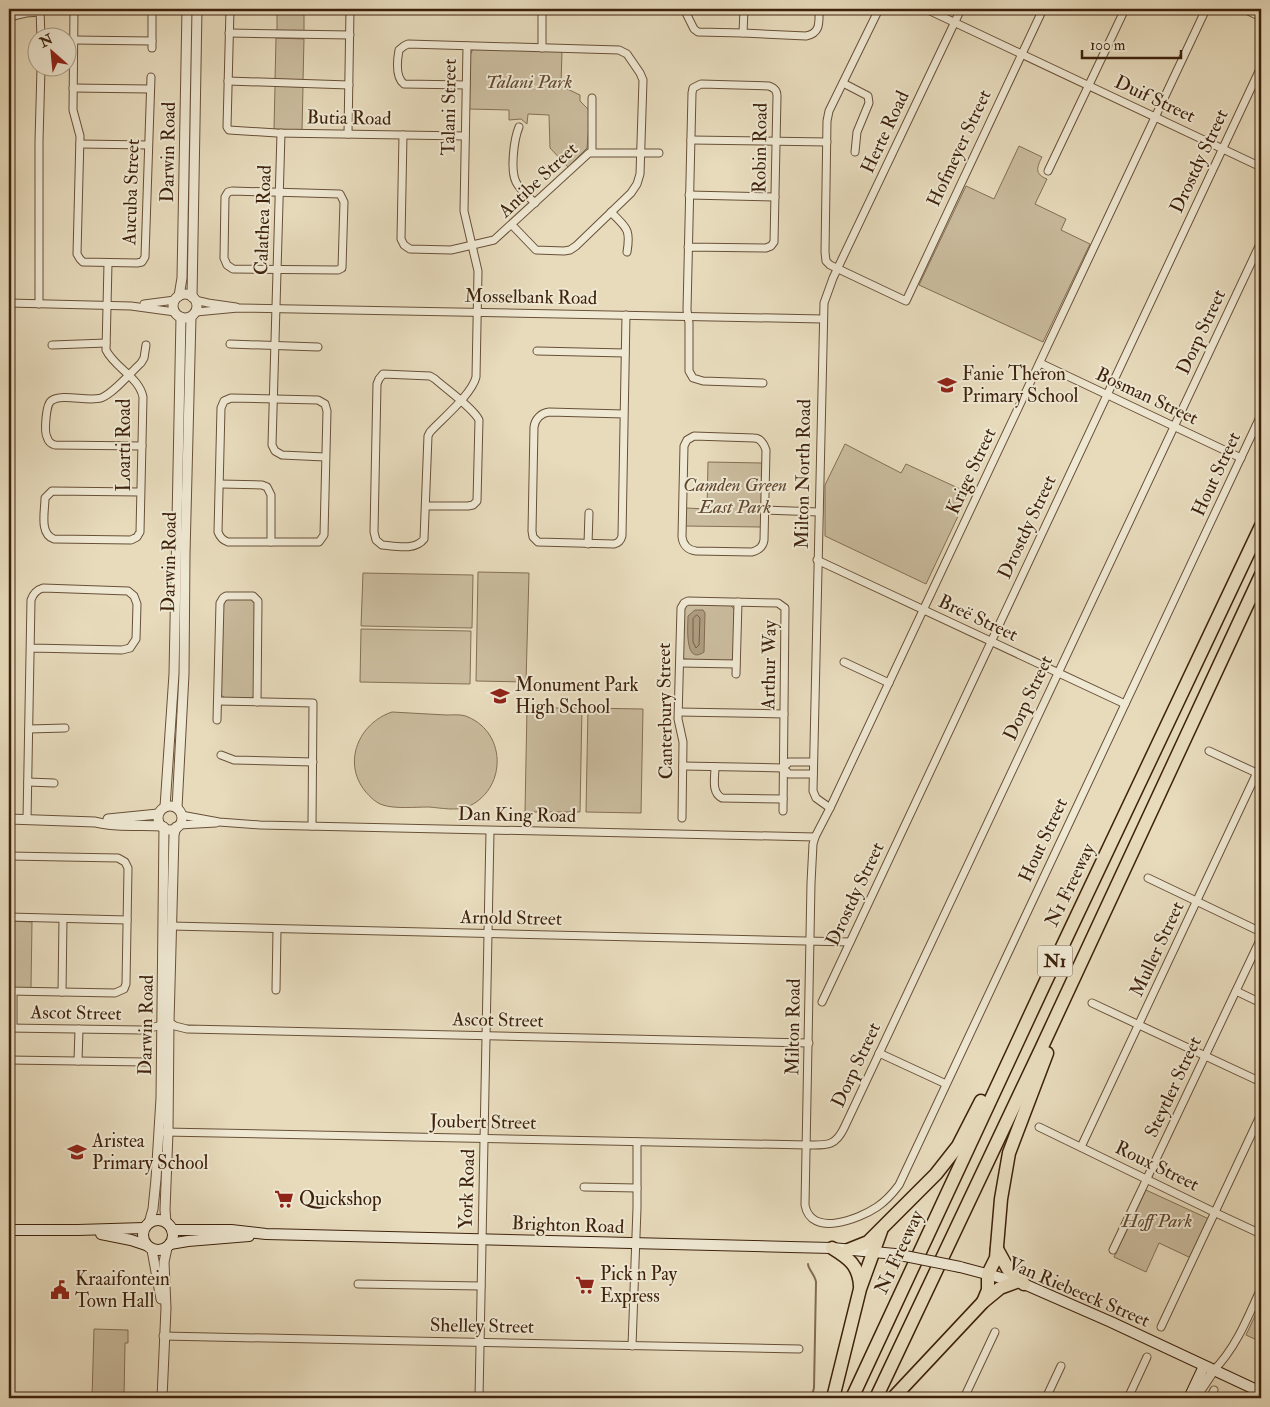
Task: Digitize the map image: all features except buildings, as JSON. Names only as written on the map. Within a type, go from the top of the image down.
[{"type":"highway","name":"N1 Freeway","points":[[852,1398],[1044,985],[1261,526]]},
{"type":"highway","name":"N1","points":[[876,1398],[1261,575]]},
{"type":"highway","points":[[983,1302],[988,1290],[988,1274],[998,1249],[1001,1199],[1009,1153],[1066,1004],[1073,980]]},
{"type":"highway","points":[[848,1250],[865,1244],[882,1230],[936,1174],[958,1146],[1034,998],[1044,985]]},
{"type":"highway","points":[[833,1398],[860,1289],[869,1260],[882,1230]]},
{"type":"highway","points":[[832,1248],[855,1265],[859,1274],[860,1289]]},
{"type":"highway","points":[[893,1398],[983,1302],[1000,1288],[1020,1283],[1008,1269],[998,1249]]},
{"type":"main road","points":[[9,1230],[78,1230],[147,1225],[158,1220],[169,1226],[173,1240],[169,1246],[162,1250],[131,1240],[78,1230]]},
{"type":"main road","points":[[147,1225],[142,1237],[149,1247]]},
{"type":"main road","name":"Brighton Road","points":[[169,1226],[261,1234],[832,1248],[874,1252]]},
{"type":"main road","name":"Brighton Road","points":[[169,1246],[261,1234]]},
{"type":"main road","name":"Van Riebeeck Street","points":[[874,1252],[960,1267],[1020,1283],[1111,1322],[1261,1392]]},
{"type":"main road","points":[[1189,1398],[1208,1368]]},
{"type":"street","points":[[74,9],[74,28]]},
{"type":"street","points":[[78,40],[152,45],[152,9]]},
{"type":"street","name":"Darwin Road","points":[[177,298],[182,278],[187,9]]},
{"type":"street","name":"Darwin Road","points":[[194,298],[198,9]]},
{"type":"street","points":[[230,9],[228,81],[349,84]]},
{"type":"street","points":[[348,134],[350,9]]},
{"type":"street","points":[[542,9],[542,48]]},
{"type":"street","points":[[684,9],[694,29],[698,32],[810,35],[815,33],[818,28],[819,9]]},
{"type":"street","points":[[743,33],[744,9]]},
{"type":"street","points":[[838,269],[827,262],[824,252],[829,111],[879,9]]},
{"type":"street","name":"Duif Street","points":[[926,9],[1261,167]]},
{"type":"street","name":"Herte Road","points":[[838,269],[961,9]]},
{"type":"street","name":"Hofmeyer Street","points":[[838,269],[906,301],[1043,9]]},
{"type":"street","points":[[1048,171],[1125,9]]},
{"type":"street","name":"Krige Street","points":[[815,837],[1206,9]]},
{"type":"street","points":[[1244,9],[1261,17]]},
{"type":"street","points":[[9,17],[40,10],[41,28]]},
{"type":"street","points":[[229,33],[350,36]]},
{"type":"street","points":[[466,85],[404,84],[398,77],[398,60],[399,50],[406,45],[467,46]]},
{"type":"street","name":"Talani Street","points":[[460,400],[435,378],[426,375],[386,373],[379,379],[375,512],[376,540],[382,545],[414,546],[424,539],[426,533],[428,436],[472,387],[476,377],[478,271],[464,211],[467,46],[619,50],[626,52],[642,78],[641,153]]},
{"type":"street","name":"Drostdy Street","points":[[822,1002],[1261,67]]},
{"type":"street","name":"Aucuba Street","points":[[106,305],[108,263],[138,264],[145,257],[151,77]]},
{"type":"street","points":[[39,304],[40,78]]},
{"type":"street","points":[[73,78],[73,110],[80,130],[78,256],[85,263],[108,263]]},
{"type":"street","name":"Butia Road","points":[[228,81],[227,126],[233,132],[465,136]]},
{"type":"street","points":[[843,83],[870,98],[857,132],[855,152]]},
{"type":"street","name":"Robin Road","points":[[688,247],[769,247],[772,244],[774,238],[777,96],[773,88],[769,86],[701,84],[694,88],[692,93],[688,247],[688,368],[693,378],[703,381],[763,383]]},
{"type":"street","points":[[73,88],[150,90]]},
{"type":"street","points":[[592,98],[592,152]]},
{"type":"street","points":[[519,127],[514,139],[514,177],[519,186],[535,203]]},
{"type":"street","name":"Calathea Road","points":[[281,132],[272,445],[274,451],[282,456],[325,457]]},
{"type":"street","name":"Antibe Street","points":[[403,135],[402,244],[410,249],[451,250],[494,240],[512,226],[584,156],[592,152],[660,153]]},
{"type":"street","points":[[691,140],[827,142]]},
{"type":"street","points":[[80,144],[148,146]]},
{"type":"street","points":[[512,226],[536,250],[564,251],[573,248],[631,193],[637,184],[640,174],[641,153]]},
{"type":"street","points":[[228,192],[336,193],[342,195],[344,202],[343,267],[338,270],[278,269],[233,269],[227,265],[224,258],[225,197],[228,192]]},
{"type":"street","points":[[689,195],[775,197]]},
{"type":"street","points":[[611,212],[628,232],[626,252]]},
{"type":"street","name":"Dorp Street","points":[[807,1145],[830,1144],[840,1136],[1261,242]]},
{"type":"street","name":"Milton North Road","points":[[830,808],[815,796],[813,791],[813,762],[823,319],[825,298],[838,269]]},
{"type":"street","points":[[9,303],[131,306],[178,315],[193,314],[197,305],[194,298],[185,294],[177,298],[131,306]]},
{"type":"street","points":[[177,298],[174,305],[178,315]]},
{"type":"street","name":"Mosselbank Road","points":[[194,298],[238,308]]},
{"type":"street","name":"Loarti Road","points":[[106,305],[106,343],[109,355],[138,386],[143,397],[140,532],[137,537],[131,540],[54,539],[48,537],[44,529],[45,498],[49,493],[56,491],[140,492]]},
{"type":"street","name":"Mosselbank Road","points":[[193,314],[238,308],[275,308],[823,319]]},
{"type":"street","name":"Darwin Road","points":[[179,812],[193,314]]},
{"type":"street","name":"Darwin Road","points":[[162,811],[174,674],[178,315]]},
{"type":"street","points":[[624,414],[546,412],[534,424],[532,531],[533,537],[540,543],[614,544],[622,539],[626,315]]},
{"type":"street","points":[[52,345],[106,343]]},
{"type":"street","points":[[230,344],[318,347]]},
{"type":"street","points":[[142,446],[51,444],[47,437],[47,406],[51,400],[58,398],[95,400],[107,396],[144,358],[146,345]]},
{"type":"street","points":[[537,352],[625,353]]},
{"type":"street","name":"Bosman Street","points":[[1040,363],[1241,458]]},
{"type":"street","points":[[231,398],[273,399],[318,400],[325,404],[327,411],[324,534],[319,542],[228,542],[222,539],[218,532],[222,403],[231,398]]},
{"type":"street","points":[[426,506],[468,506],[474,505],[477,501],[480,424],[476,414],[460,400]]},
{"type":"street","name":"Hout Street","points":[[809,1216],[819,1223],[852,1220],[878,1206],[899,1185],[1261,415]]},
{"type":"street","points":[[694,436],[754,438],[761,441],[766,450],[764,510],[763,544],[758,550],[752,552],[696,551],[687,547],[683,541],[684,446],[689,438],[694,436]]},
{"type":"street","points":[[220,484],[262,485],[267,487],[271,495],[270,542]]},
{"type":"street","points":[[764,510],[819,512]]},
{"type":"street","points":[[588,544],[589,513]]},
{"type":"street","name":"Breë Street","points":[[817,560],[1125,704]]},
{"type":"street","points":[[27,820],[31,600],[35,592],[43,588],[130,592],[134,596],[137,604],[136,639],[133,646],[127,650],[31,648]]},
{"type":"street","points":[[217,720],[220,603],[223,598],[228,596],[253,596],[259,603],[257,702]]},
{"type":"street","name":"Arthur Way","points":[[682,604],[688,601],[778,603],[785,608],[783,811]]},
{"type":"street","points":[[736,674],[738,602]]},
{"type":"street","name":"Canterbury Street","points":[[682,604],[678,712],[683,742],[682,818]]},
{"type":"street","points":[[844,662],[889,683]]},
{"type":"street","points":[[680,663],[736,664]]},
{"type":"street","points":[[218,701],[313,703],[312,826]]},
{"type":"street","points":[[678,712],[784,714]]},
{"type":"street","points":[[29,729],[65,728]]},
{"type":"street","points":[[1209,751],[1259,774]]},
{"type":"street","points":[[221,755],[234,760],[313,762]]},
{"type":"street","points":[[784,768],[789,762],[813,762]]},
{"type":"street","name":"Muller Street","points":[[1082,1147],[1259,774],[1261,764]]},
{"type":"street","points":[[682,766],[784,768],[789,774],[813,774]]},
{"type":"street","points":[[715,767],[715,790],[719,797],[783,799]]},
{"type":"street","points":[[28,782],[54,783]]},
{"type":"street","points":[[9,819],[145,824],[169,829],[177,826],[179,812],[170,806],[162,811],[95,822]]},
{"type":"street","points":[[162,811],[158,819],[163,827]]},
{"type":"street","name":"Dan King Road","points":[[179,812],[219,822]]},
{"type":"street","name":"Dan King Road","points":[[177,826],[219,822],[260,825],[490,831],[815,837]]},
{"type":"street","name":"Darwin Road","points":[[165,1024],[174,835],[177,826]]},
{"type":"street","name":"Darwin Road","points":[[163,827],[168,1132],[165,1210],[169,1226]]},
{"type":"street","name":"York Road","points":[[479,1398],[490,831]]},
{"type":"street","name":"Milton Road","points":[[809,1216],[805,1205],[812,851],[815,837]]},
{"type":"street","points":[[9,856],[118,858],[123,860],[128,868],[126,984],[124,989],[115,993],[11,991],[11,1028]]},
{"type":"street","points":[[1148,878],[1261,932]]},
{"type":"street","points":[[9,918],[127,920]]},
{"type":"street","points":[[62,992],[63,919]]},
{"type":"street","name":"Arnold Street","points":[[171,926],[277,930],[850,942]]},
{"type":"street","points":[[276,990],[277,930]]},
{"type":"street","name":"Steytler Street","points":[[1113,1250],[1261,938]]},
{"type":"street","points":[[1236,991],[1261,1003]]},
{"type":"street","points":[[1092,1003],[1261,1082]]},
{"type":"street","name":"Ascot Street","points":[[11,1028],[142,1030],[165,1024],[187,1029],[809,1042]]},
{"type":"street","points":[[78,1061],[79,1029]]},
{"type":"street","name":"Ascot Street","points":[[142,1030],[165,1037],[187,1029]]},
{"type":"street","name":"Darwin Road","points":[[147,1225],[153,1209],[165,1037]]},
{"type":"street","points":[[879,1054],[946,1084]]},
{"type":"street","points":[[9,1060],[146,1062]]},
{"type":"street","points":[[1161,1327],[1261,1114]]},
{"type":"street","name":"Roux Street","points":[[1039,1127],[1261,1234]]},
{"type":"street","name":"Joubert Street","points":[[158,1132],[807,1145]]},
{"type":"street","points":[[632,1346],[637,1142]]},
{"type":"street","points":[[584,1187],[637,1188]]},
{"type":"street","points":[[162,1398],[166,1288],[164,1262],[169,1246]]},
{"type":"street","points":[[149,1247],[164,1321]]},
{"type":"street","points":[[358,1284],[481,1286]]},
{"type":"street","points":[[1195,1398],[1208,1368],[1223,1361],[1232,1346],[1261,1288]]},
{"type":"street","points":[[967,1397],[995,1332]]},
{"type":"street","name":"Shelley Street","points":[[163,1336],[799,1348]]},
{"type":"street","points":[[1128,1398],[1147,1357]]},
{"type":"street","points":[[1046,1398],[1061,1366]]},
{"type":"street","points":[[1210,1398],[1214,1390]]},
{"type":"green space","points":[[277,9],[304,9],[304,33],[277,32]]},
{"type":"green space","points":[[276,38],[304,39],[303,81],[275,80]]},
{"type":"green space","name":"Talani Park","points":[[473,49],[562,50],[561,86],[580,95],[580,101],[590,114],[587,148],[568,167],[550,148],[549,115],[528,114],[527,124],[521,119],[509,120],[509,110],[469,109],[470,55]]},
{"type":"green space","points":[[275,86],[303,87],[302,130],[274,129]]},
{"type":"green space","points":[[1019,146],[1042,157],[1038,172],[1047,179],[1035,204],[1066,219],[1061,230],[1090,244],[1043,342],[919,285],[966,186],[994,199]]},
{"type":"green space","points":[[845,444],[901,473],[906,464],[969,493],[926,584],[825,536],[825,485]]},
{"type":"green space","name":"Camden Green East Park","points":[[708,462],[763,463],[761,527],[685,526],[686,508],[707,509]]},
{"type":"green space","points":[[478,572],[529,573],[526,682],[476,681]]},
{"type":"green space","points":[[363,573],[473,575],[472,628],[361,626]]},
{"type":"green space","points":[[227,599],[252,599],[256,602],[254,695],[252,698],[225,698],[221,695],[223,603]]},
{"type":"green space","points":[[688,604],[730,605],[735,610],[734,658],[729,662],[684,659],[684,607]]},
{"type":"green space","points":[[361,629],[471,631],[470,684],[360,682]]},
{"type":"green space","points":[[527,708],[582,708],[580,812],[525,812]]},
{"type":"green space","points":[[588,708],[643,709],[641,813],[586,812]]},
{"type":"green space","points":[[392,712],[463,715],[481,725],[490,736],[496,749],[495,776],[489,789],[480,799],[467,807],[453,809],[393,807],[380,804],[371,798],[358,780],[355,756],[363,734],[380,717]]},
{"type":"green space","points":[[9,921],[32,922],[31,988],[9,988]]},
{"type":"green space","name":"Hoff Park","points":[[1146,1190],[1209,1219],[1191,1258],[1159,1243],[1146,1272],[1114,1257]]},
{"type":"green space","points":[[1261,1303],[1261,1342],[1246,1335]]},
{"type":"green space","points":[[94,1329],[128,1330],[128,1343],[125,1343],[124,1398],[92,1398]]},
{"type":"green space","points":[[38,1394],[86,1395],[86,1398],[38,1398]]},
{"type":"water","points":[[695,610],[703,610],[705,613],[704,652],[698,655],[693,654],[688,643],[688,616]]},
{"type":"waterway","points":[[808,1264],[816,1282],[814,1388],[811,1398]]},
{"type":"place","name":"Fanie Theron Primary School","points":[[947,385]]},
{"type":"place","name":"Monument Park High School","points":[[500,696]]},
{"type":"place","name":"Aristea Primary School","points":[[77,1152]]},
{"type":"place","name":"Quickshop","points":[[284,1199]]},
{"type":"place","name":"Pick n Pay Express","points":[[585,1285]]},
{"type":"place","name":"Kraaifontein Town Hall","points":[[60,1290]]}]
